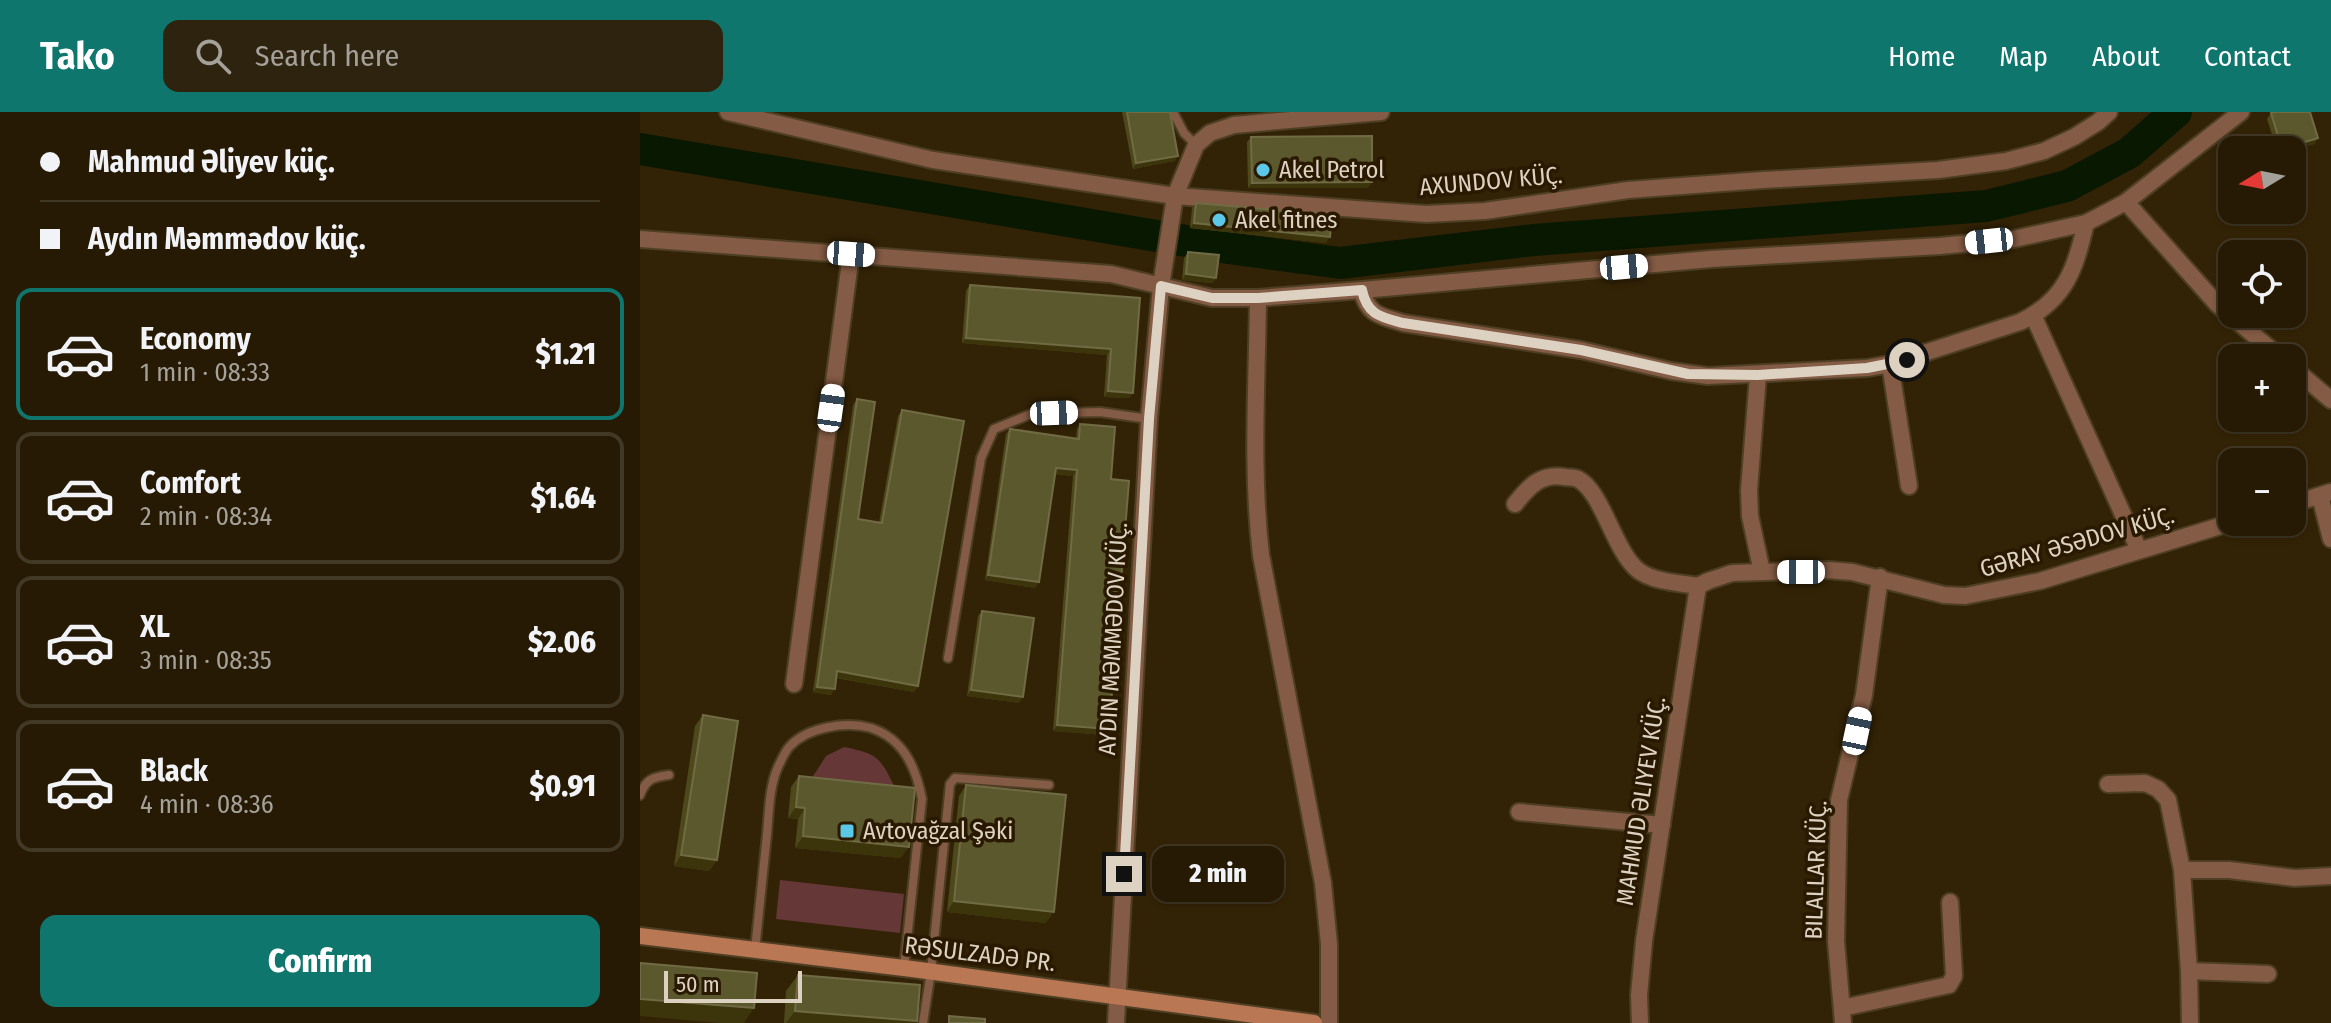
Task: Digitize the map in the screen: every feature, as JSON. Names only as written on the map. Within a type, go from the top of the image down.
[{"type":"main road","name":"RƏSULZADƏ PR.","points":[[640,936],[1117,995],[1314,1023]]},
{"type":"street","name":"AXUNDOV KÜÇ.","points":[[728,112],[933,160],[1175,196],[1426,214],[1485,211],[1628,190],[1938,170],[2006,161],[2044,151],[2074,137],[2109,112]]},
{"type":"street","points":[[1116,1023],[1149,419],[1161,286],[1175,196],[1196,145],[1210,133],[1234,125],[1381,112]]},
{"type":"street","points":[[640,242],[1111,274],[1212,298],[1258,298],[1362,290],[1711,259],[1940,246],[2014,239],[2086,223],[2126,202],[2241,112]]},
{"type":"street","points":[[2126,202],[2217,304],[2264,344]]},
{"type":"street","points":[[1362,290],[1365,304],[1378,316],[1403,323],[1581,350],[1688,374],[1758,375],[1867,368],[1890,364],[2006,327],[2033,315],[2054,299],[2067,280],[2076,262],[2086,223]]},
{"type":"street","points":[[794,684],[851,254]]},
{"type":"street","points":[[1258,298],[1257,518],[1261,555],[1323,883],[1329,944],[1329,1023]]},
{"type":"street","points":[[2033,315],[2139,550]]},
{"type":"street","points":[[1890,364],[1909,486]]},
{"type":"street","points":[[1758,375],[1749,490],[1750,516],[1762,572]]},
{"type":"street","points":[[2306,379],[2331,400]]},
{"type":"street","points":[[1515,504],[1540,479],[1555,475],[1578,479],[1592,493],[1624,552],[1638,570],[1651,577],[1698,586]]},
{"type":"street","points":[[2325,494],[2331,539]]},
{"type":"street","name":"GƏRAY ƏSƏDOV KÜÇ.","points":[[1698,586],[1732,573],[1828,570],[1880,577],[1922,591],[1965,596],[2040,581],[2218,526]]},
{"type":"street","name":"BILALLAR KÜÇ.","points":[[1842,1016],[1836,941],[1839,800],[1864,695],[1880,577]]},
{"type":"street","name":"MAHMUD ƏLIYEV KÜÇ.","points":[[1640,1023],[1644,941],[1698,586]]},
{"type":"street","points":[[2108,784],[2145,783],[2158,789],[2168,800],[2182,870],[2190,1023]]},
{"type":"street","points":[[1519,812],[1662,825]]},
{"type":"street","points":[[2182,870],[2229,870],[2295,878],[2331,876]]},
{"type":"street","points":[[1842,1016],[1949,985],[1954,976],[1950,902]]},
{"type":"street","points":[[2189,971],[2268,974]]},
{"type":"lane","points":[[1173,112],[1184,133],[1196,145]]},
{"type":"lane","points":[[948,658],[981,458],[994,429],[1031,414],[1100,412],[1149,419]]},
{"type":"lane","points":[[755,951],[776,770],[790,747],[808,733],[847,725],[872,728],[894,741],[908,755],[918,777],[922,799],[904,968]]},
{"type":"lane","points":[[640,795],[644,784],[651,778],[669,775]]},
{"type":"lane","points":[[923,1023],[950,784],[955,778],[1049,785]]},
{"type":"shaded area","points":[[844,747],[877,758],[895,788],[810,781],[826,756]]},
{"type":"shaded area","points":[[780,880],[904,894],[900,933],[776,919]]},
{"type":"building","points":[[1127,112],[1170,112],[1178,156],[1136,163]]},
{"type":"building","points":[[2310,112],[2318,138],[2306,142],[2306,136],[2278,136],[2271,113]]},
{"type":"building","points":[[1372,136],[1372,182],[1252,183],[1251,137]]},
{"type":"building","points":[[1196,203],[1332,215],[1330,237],[1194,223]]},
{"type":"building","points":[[1188,252],[1219,255],[1216,278],[1186,274]]},
{"type":"building","points":[[970,285],[1140,298],[1133,393],[1108,391],[1111,349],[966,338]]},
{"type":"building","points":[[857,399],[875,402],[858,519],[882,523],[902,410],[964,421],[918,686],[837,671],[835,689],[817,687]]},
{"type":"building","points":[[1080,424],[1115,427],[1111,479],[1129,481],[1109,729],[1057,725],[1077,470],[1056,468],[1039,582],[988,575],[1010,429],[1079,439]]},
{"type":"building","points":[[982,611],[1034,618],[1023,697],[971,690]]},
{"type":"building","points":[[703,715],[738,721],[717,860],[681,855]]},
{"type":"building","points":[[799,776],[915,788],[909,847],[803,836],[805,808],[796,807]]},
{"type":"building","points":[[966,785],[1066,795],[1054,912],[954,901]]},
{"type":"building","points":[[640,963],[757,973],[754,1008],[640,999]]},
{"type":"building","points":[[798,975],[920,985],[917,1021],[795,1011]]},
{"type":"building","points":[[949,1016],[985,1019],[985,1023],[949,1023]]},
{"type":"waterway","points":[[640,149],[1228,248],[1340,263],[1534,240],[1986,206],[2067,186],[2129,153],[2176,112]]},
{"type":"place","name":"Akel Petrol","points":[[1263,170]]},
{"type":"place","name":"Akel fitnes","points":[[1219,220]]},
{"type":"place","name":"Avtovağzal Şəki","points":[[847,831]]},
{"type":"route","points":[[1124,874],[1149,419],[1161,286],[1212,298],[1258,298],[1362,290],[1365,304],[1378,316],[1403,323],[1581,350],[1708,376],[1867,368],[1907,360]]}]
